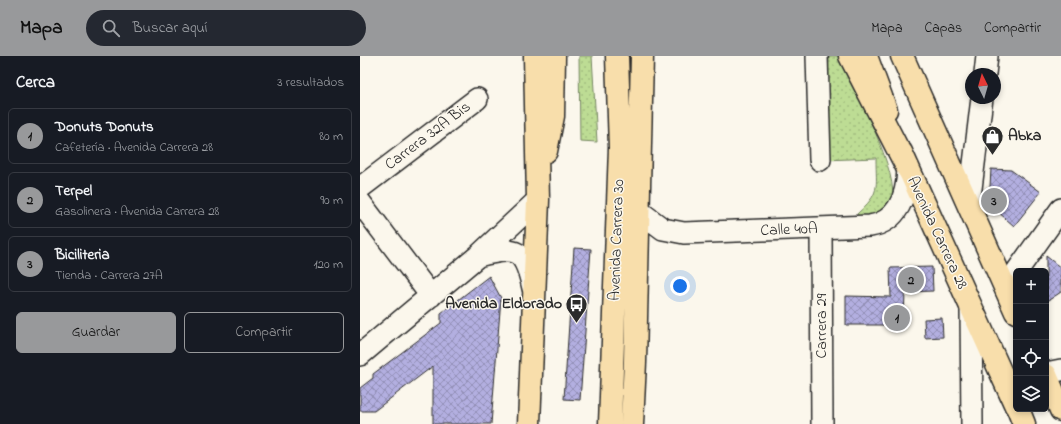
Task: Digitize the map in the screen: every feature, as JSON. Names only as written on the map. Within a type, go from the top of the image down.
[{"type":"main road","points":[[529,424],[538,200],[535,56]]},
{"type":"main road","points":[[538,200],[553,116],[554,56]]},
{"type":"main road","name":"Avenida Carrera 30","points":[[610,424],[620,148],[617,56]]},
{"type":"main road","points":[[620,148],[634,56]]},
{"type":"main road","name":"Avenida Carrera 30","points":[[632,424],[635,362],[642,56]]},
{"type":"main road","points":[[850,56],[908,169]]},
{"type":"main road","name":"Avenida Carrera 28","points":[[866,56],[908,169],[1013,399]]},
{"type":"main road","points":[[902,56],[969,205],[1013,277]]},
{"type":"main road","points":[[1047,376],[1061,410]]},
{"type":"main road","points":[[1019,412],[1024,424]]},
{"type":"street","points":[[817,56],[820,160]]},
{"type":"street","points":[[986,68],[987,56]]},
{"type":"street","name":"Carrera 32A Bis","points":[[360,188],[477,99]]},
{"type":"street","points":[[969,205],[981,104]]},
{"type":"street","name":"Calle 40A","points":[[639,211],[658,226],[672,232],[855,228],[877,225],[884,222],[894,214],[905,194],[908,169]]},
{"type":"street","points":[[360,355],[478,256],[538,200]]},
{"type":"street","points":[[360,202],[431,296]]},
{"type":"street","points":[[1019,268],[1061,210]]},
{"type":"street","name":"Carrera 29","points":[[821,229],[822,424]]},
{"type":"street","points":[[478,256],[499,250],[514,252],[520,255],[528,268],[534,291]]},
{"type":"street","points":[[971,308],[972,424]]},
{"type":"street","points":[[1049,373],[1061,370]]},
{"type":"green space","points":[[579,56],[592,56],[597,142],[580,141]]},
{"type":"green space","points":[[829,56],[839,56],[874,130],[890,173],[893,191],[891,204],[885,212],[877,217],[858,223],[857,214],[865,207],[874,195],[876,189],[876,158],[825,160]]},
{"type":"building","points":[[991,169],[1011,170],[1041,192],[1014,226],[989,204]]},
{"type":"building","name":"Avenida Eldorado","points":[[574,248],[591,249],[580,400],[564,399]]},
{"type":"building","points":[[1046,256],[1061,268],[1061,292],[1049,300],[1049,268],[1046,268]]},
{"type":"building","points":[[932,267],[933,291],[905,292],[904,322],[884,322],[884,325],[846,325],[846,296],[891,297],[890,268]]},
{"type":"building","points":[[489,276],[501,298],[491,424],[433,424],[433,366],[374,411],[360,411],[360,388],[373,378],[373,374],[441,323],[441,313]]},
{"type":"building","points":[[942,318],[943,337],[925,338],[924,319]]},
{"type":"place","name":"Abka","points":[[993,156]]},
{"type":"place","name":"Biciliteria","points":[[994,201]]},
{"type":"place","name":"Terpel","points":[[911,280]]},
{"type":"place","name":"Donuts Donuts","points":[[897,318]]},
{"type":"place","name":"Avenida Eldorado","points":[[577,324]]}]
